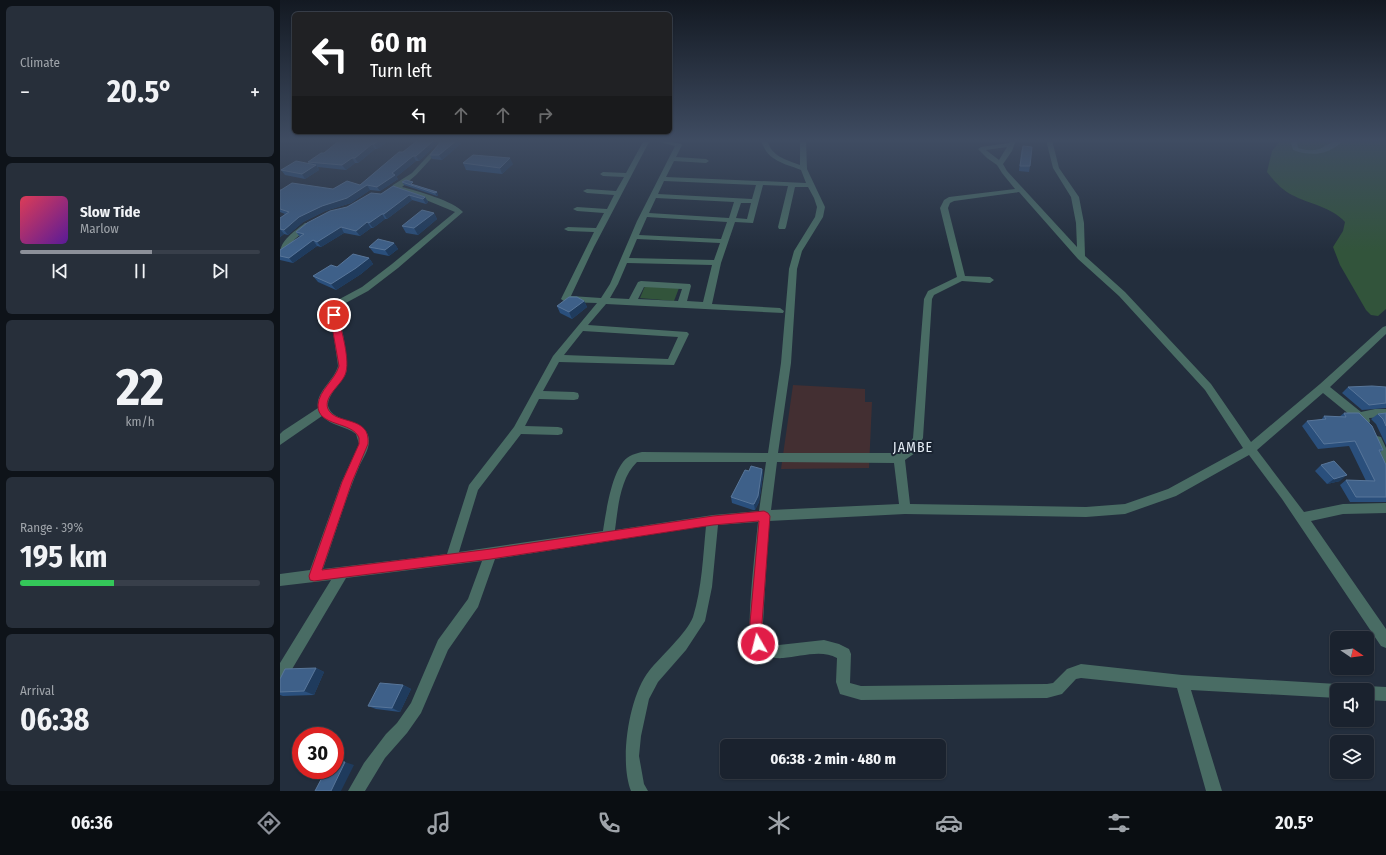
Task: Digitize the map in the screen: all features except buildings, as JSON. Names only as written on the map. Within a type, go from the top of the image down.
[{"type":"street","points":[[314,576],[347,482],[364,444],[362,433],[357,428],[328,416],[323,410],[325,396],[341,375],[343,366],[334,315],[336,307],[339,303],[365,289],[395,266],[459,212],[457,209],[436,200],[394,189],[410,177]]},
{"type":"street","points":[[627,177],[565,298],[633,300],[780,311]]},
{"type":"street","points":[[807,177],[821,207],[819,217],[798,251],[793,269],[786,363],[774,458],[764,516],[756,623],[758,644],[765,649],[774,652],[829,647],[838,650],[844,654],[843,682],[845,689],[861,693],[1047,691],[1057,689],[1072,674],[1081,671],[1182,682],[1330,691]]},
{"type":"street","points":[[1008,177],[1081,257],[1122,294],[1163,336],[1208,387],[1250,449],[1302,518],[1386,641]]},
{"type":"street","points":[[1062,177],[1075,197],[1080,223],[1081,257]]},
{"type":"street","points":[[451,559],[473,488],[518,430],[556,358],[605,299],[614,284],[644,215],[662,179],[810,185]]},
{"type":"street","points":[[644,215],[750,221],[760,184]]},
{"type":"street","points":[[782,227],[792,185]]},
{"type":"street","points":[[961,278],[944,208],[946,202],[952,199],[1020,190]]},
{"type":"street","points":[[587,191],[619,193]]},
{"type":"street","points":[[653,196],[755,201]]},
{"type":"street","points":[[707,305],[717,263],[738,201]]},
{"type":"street","points":[[577,209],[610,211]]},
{"type":"street","points":[[280,252],[292,237],[313,222]]},
{"type":"street","points":[[568,229],[599,230]]},
{"type":"street","points":[[580,229],[590,247]]},
{"type":"street","points":[[634,237],[724,241]]},
{"type":"street","points":[[624,260],[717,263]]},
{"type":"street","points":[[608,536],[619,481],[628,464],[634,459],[642,457],[899,458],[908,455],[914,448],[918,438],[928,299],[931,293],[961,278],[990,280]]},
{"type":"street","points":[[633,300],[641,284],[687,286],[682,303]]},
{"type":"street","points":[[556,358],[671,363],[684,334],[580,328]]},
{"type":"street","points":[[280,580],[491,554],[713,520],[905,509],[1086,512],[1125,509],[1172,493],[1250,449],[1323,387],[1386,329]]},
{"type":"street","points":[[1323,387],[1360,416],[1371,428],[1386,461]]},
{"type":"street","points":[[537,395],[574,396]]},
{"type":"street","points":[[280,441],[287,434],[323,410]]},
{"type":"street","points":[[1360,416],[1375,412],[1386,413]]},
{"type":"street","points":[[518,430],[558,431]]},
{"type":"street","points":[[899,458],[905,509]]},
{"type":"street","points":[[1302,518],[1343,509],[1386,508]]},
{"type":"street","points":[[640,791],[637,787],[632,756],[634,736],[642,699],[652,677],[681,645],[698,621],[706,587],[713,520]]},
{"type":"street","points":[[356,791],[369,768],[391,739],[402,728],[416,708],[443,645],[465,616],[472,603],[491,554]]},
{"type":"street","points":[[280,676],[342,573]]},
{"type":"street","points":[[1182,682],[1214,791]]},
{"type":"street","points":[[1374,693],[1386,694]]},
{"type":"shaded area","points":[[793,385],[865,389],[865,402],[872,402],[869,468],[781,469]]},
{"type":"green space","points":[[1271,177],[1386,177],[1386,309],[1378,316],[1371,315],[1366,310],[1340,265],[1333,247],[1343,231],[1345,222],[1327,209],[1288,193]]},
{"type":"green space","points":[[645,286],[679,288],[674,301],[640,298]]},
{"type":"district","name":"JAMBE","points":[[913,447]]},
{"type":"route","points":[[334,315],[343,366],[341,375],[325,396],[323,410],[328,416],[357,428],[362,433],[364,444],[347,482],[314,576],[491,554],[713,520],[764,516],[756,623],[758,644]]}]
